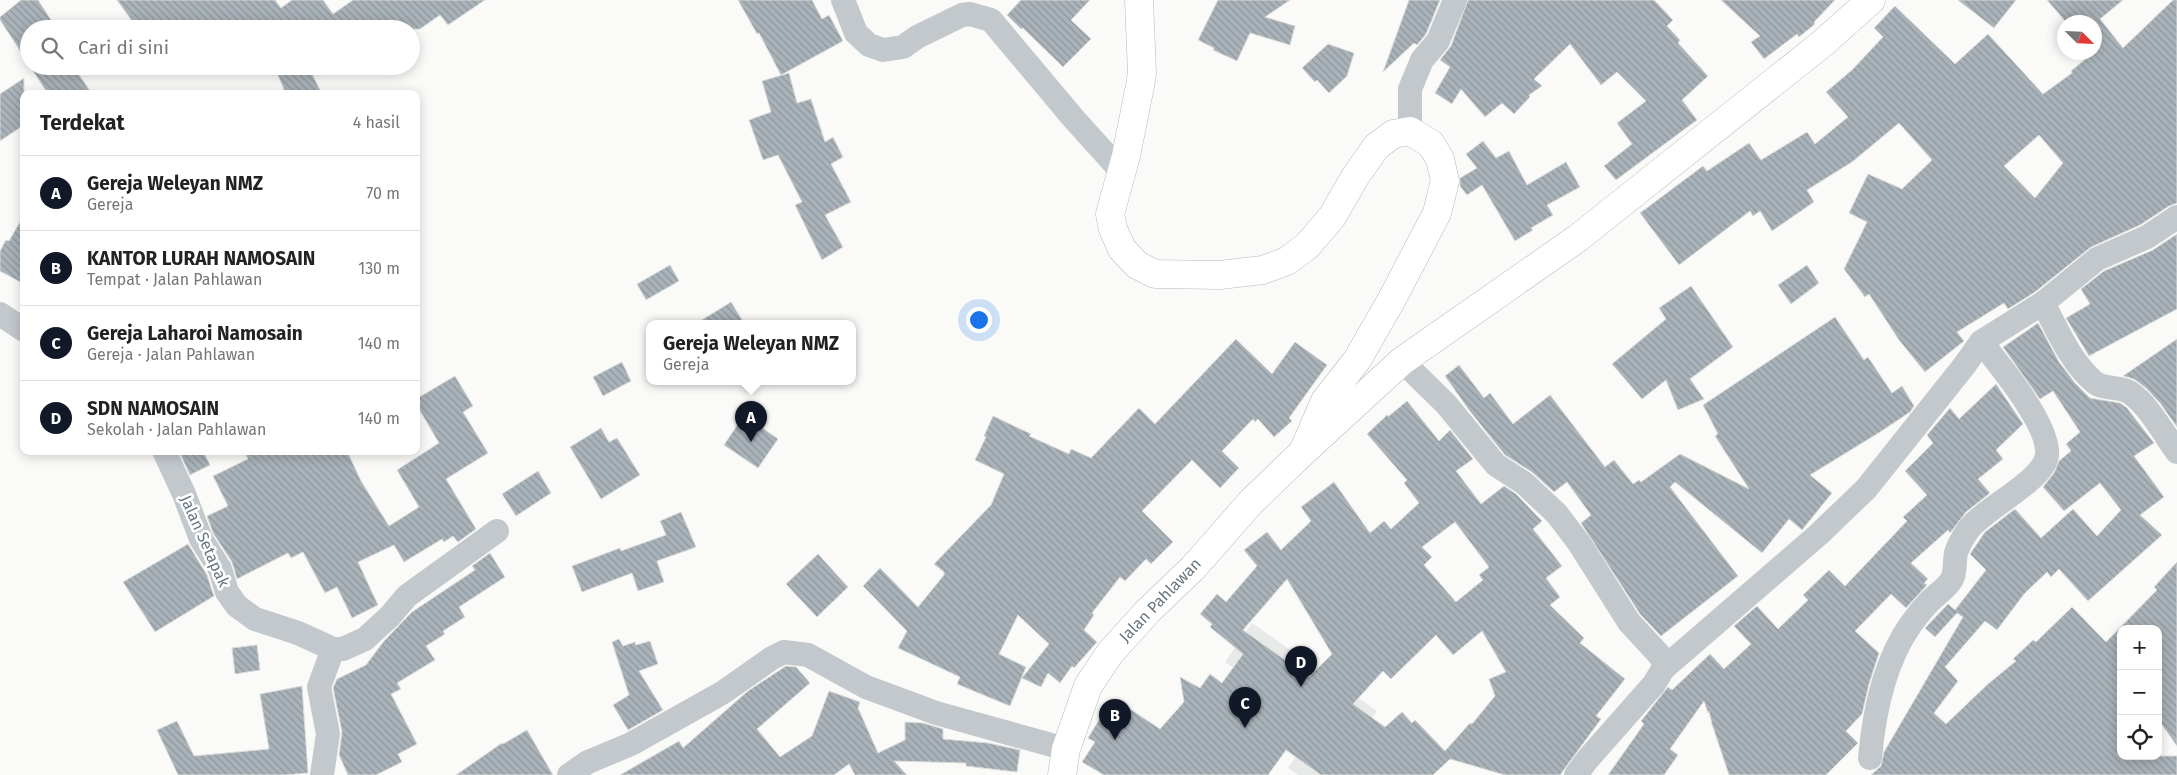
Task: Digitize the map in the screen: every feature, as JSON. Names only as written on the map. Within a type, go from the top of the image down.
[{"type":"main road","points":[[1139,0],[1142,73],[1110,214],[1113,229],[1122,249],[1137,265],[1154,274],[1220,276],[1263,270],[1287,261],[1308,246],[1332,217],[1355,177],[1376,147],[1393,134],[1410,131],[1431,144],[1440,158],[1445,181],[1437,213],[1392,299],[1357,360],[1325,401],[1303,452]]},
{"type":"main road","name":"Jalan Pahlawan","points":[[1064,762],[1088,686],[1110,652],[1148,611],[1193,568],[1251,502],[1303,452],[1402,360],[1578,238],[1823,43],[1871,0]]},
{"type":"street","points":[[843,0],[856,33],[869,45],[883,50],[903,47],[917,36],[962,15],[970,14],[991,20],[1074,119],[1121,171]]},
{"type":"street","points":[[1410,131],[1410,89],[1422,60],[1438,41],[1455,0]]},
{"type":"street","points":[[1576,775],[1592,753],[1654,684],[1663,669],[1818,535],[1871,484],[1981,342],[2043,303],[2097,259],[2147,237],[2177,217]]},
{"type":"street","points":[[2043,303],[2074,357],[2087,375],[2099,385],[2121,389],[2139,400],[2177,452]]},
{"type":"street","points":[[0,314],[20,327]]},
{"type":"street","points":[[1870,758],[1883,684],[1910,625],[1930,601],[1952,580],[1956,552],[1968,530],[2028,481],[2044,463],[2047,456],[2046,442],[2030,409],[2006,373],[1981,342]]},
{"type":"street","points":[[1402,360],[1446,404],[1496,465],[1524,483],[1557,514],[1579,543],[1629,622],[1664,660],[1663,669]]},
{"type":"street","name":"Jalan Setapak","points":[[166,455],[184,494],[201,539],[220,569],[228,592],[237,606],[255,620],[298,633],[333,648]]},
{"type":"street","points":[[322,775],[328,734],[319,687],[333,648],[343,650],[365,639],[390,616],[406,596],[497,531]]},
{"type":"street","points":[[568,775],[588,762],[631,744],[722,693],[784,652],[808,655],[866,687],[1064,762]]},
{"type":"shaded area","points":[[1252,623],[1377,711],[1332,775],[1298,775],[1288,768],[1317,726],[1225,662]]},
{"type":"building","points":[[21,0],[38,0],[51,20],[20,20],[20,50],[0,20],[0,17]]},
{"type":"building","points":[[117,0],[275,0],[281,8],[292,0],[323,0],[333,14],[353,0],[485,0],[448,25],[440,15],[420,29],[420,20],[131,20]]},
{"type":"building","points":[[738,0],[812,0],[822,19],[829,15],[843,41],[781,75],[759,33],[757,34]]},
{"type":"building","points":[[1021,0],[1090,0],[1071,20],[1091,39],[1063,67],[1007,15]]},
{"type":"building","points":[[1218,0],[1290,0],[1265,17],[1295,26],[1290,45],[1250,33],[1237,61],[1213,50],[1214,48],[1198,40]]},
{"type":"building","points":[[1409,0],[1440,0],[1426,34],[1417,45],[1414,43],[1383,72]]},
{"type":"building","points":[[1468,0],[1654,0],[1673,20],[1667,26],[1680,40],[1678,43],[1708,76],[1682,100],[1697,120],[1616,180],[1604,166],[1632,144],[1617,123],[1646,101],[1617,72],[1601,85],[1570,44],[1534,79],[1542,86],[1529,95],[1530,97],[1514,114],[1502,103],[1485,117],[1461,89],[1452,104],[1435,93],[1450,67],[1440,60],[1451,46]]},
{"type":"building","points":[[1721,0],[1835,0],[1814,22],[1815,24],[1799,37],[1797,34],[1764,59],[1751,42],[1760,36]]},
{"type":"building","points":[[1958,0],[2016,0],[1994,28]]},
{"type":"building","points":[[2047,0],[2123,0],[2102,17],[2102,15],[2060,15]]},
{"type":"building","points":[[2173,0],[2177,0],[2177,203],[2169,206],[2140,225],[2091,247],[2035,292],[2008,309],[2004,303],[1957,332],[1964,341],[1925,372],[1899,340],[1869,294],[1865,297],[1844,269],[1867,222],[1849,213],[1868,174],[1902,189],[1932,160],[1899,123],[1852,162],[1807,190],[1814,202],[1772,231],[1760,211],[1753,216],[1750,211],[1679,265],[1640,213],[1703,166],[1707,171],[1749,143],[1761,160],[1807,132],[1815,144],[1848,117],[1826,92],[1852,70],[1883,37],[1874,28],[1895,6],[1955,64],[1988,34],[2043,94],[2072,73],[2071,71],[2084,60],[2102,60],[2102,22],[2123,48]],"holes":[[[2039,135],[2063,163],[2035,198],[2004,166]]]},
{"type":"building","points":[[1328,44],[1354,53],[1347,76],[1329,93],[1302,68]]},
{"type":"building","points":[[789,73],[797,103],[811,99],[825,142],[833,137],[843,157],[831,164],[851,202],[825,215],[843,247],[822,260],[795,205],[802,202],[778,155],[763,160],[749,120],[771,112],[762,81]]},
{"type":"building","points":[[36,75],[79,75],[89,90],[45,90]]},
{"type":"building","points":[[278,75],[312,75],[320,90],[284,90]]},
{"type":"building","points":[[24,78],[24,90],[20,90],[20,128],[0,141],[0,94]]},
{"type":"building","points":[[1483,141],[1496,158],[1509,151],[1527,185],[1566,162],[1580,187],[1547,205],[1553,215],[1531,228],[1533,230],[1515,241],[1482,185],[1467,195],[1460,186],[1460,178],[1477,168],[1466,154]]},
{"type":"building","points":[[20,222],[20,282],[0,271],[0,251],[6,240],[9,241]]},
{"type":"building","points":[[2177,234],[2177,309],[2089,356],[2066,318],[2090,304],[2081,289],[2104,271],[2153,250]]},
{"type":"building","points":[[670,265],[679,281],[646,300],[637,284]]},
{"type":"building","points":[[1807,265],[1819,283],[1791,304],[1778,285]]},
{"type":"building","points":[[1691,286],[1733,347],[1690,379],[1704,399],[1678,410],[1666,380],[1642,399],[1612,364],[1666,319],[1659,308]]},
{"type":"building","points":[[731,302],[742,320],[702,320]]},
{"type":"building","points":[[1835,317],[1864,360],[1868,357],[1892,393],[1902,386],[1914,406],[1910,412],[1880,432],[1810,475],[1832,493],[1802,530],[1789,519],[1762,553],[1675,482],[1670,487],[1738,576],[1661,636],[1640,614],[1581,523],[1591,515],[1567,482],[1554,492],[1532,472],[1505,455],[1445,376],[1459,365],[1484,398],[1490,393],[1513,424],[1550,395],[1605,467],[1614,460],[1633,484],[1639,480],[1641,482],[1680,454],[1749,489],[1715,436],[1718,434],[1703,405]]},
{"type":"building","points":[[2038,323],[2059,362],[2075,383],[2090,398],[2120,403],[2127,408],[2154,443],[2134,456],[2164,497],[2140,515],[2162,535],[2088,601],[2059,569],[2051,577],[2047,572],[2024,594],[1997,630],[1985,621],[1945,667],[1958,681],[1934,713],[1946,724],[1988,684],[2016,661],[2013,659],[2033,640],[2036,642],[2072,607],[2106,642],[2117,631],[2117,760],[2162,760],[2162,756],[2177,756],[2177,775],[1871,775],[1881,766],[1884,752],[1963,617],[1957,613],[1935,637],[1925,628],[1948,604],[1955,610],[1986,570],[1970,554],[1985,532],[2015,509],[2041,538],[2073,509],[2097,536],[2121,510],[2100,483],[2064,511],[2043,487],[2054,473],[2059,461],[2071,451],[2066,444],[2080,432],[2053,391],[2040,399],[2003,347]]},
{"type":"building","points":[[1236,339],[1272,374],[1295,342],[1327,365],[1289,418],[1292,421],[1274,437],[1258,419],[1255,422],[1253,419],[1222,451],[1239,468],[1220,488],[1192,460],[1142,511],[1173,542],[1151,564],[1146,559],[1125,581],[1120,577],[1092,613],[1094,615],[1084,630],[1097,642],[1074,668],[1072,666],[1060,683],[1048,673],[1041,687],[1022,678],[1049,644],[1018,615],[999,654],[1026,667],[1010,706],[957,684],[960,677],[898,648],[907,631],[863,586],[880,568],[918,607],[944,575],[944,572],[934,564],[991,505],[1004,474],[975,460],[993,416],[1031,434],[1029,436],[1069,454],[1071,449],[1091,458],[1139,408],[1155,424]]},
{"type":"building","points":[[2177,339],[2177,427],[2160,403],[2146,388],[2134,379],[2123,376]]},
{"type":"building","points":[[622,362],[631,381],[603,396],[593,377]]},
{"type":"building","points":[[455,376],[473,406],[463,412],[488,453],[446,479],[476,529],[458,542],[453,536],[444,542],[442,539],[404,562],[394,545],[358,562],[378,605],[352,618],[337,587],[325,593],[303,552],[291,558],[288,553],[237,579],[232,562],[213,533],[207,516],[228,506],[213,476],[248,459],[246,455],[349,455],[361,481],[389,526],[419,507],[397,470],[439,443],[420,411],[420,397]]},
{"type":"building","points":[[1996,384],[2023,424],[1996,450],[2003,459],[1978,479],[1990,493],[1966,512],[1950,533],[1948,530],[1911,563],[1928,579],[1924,583],[1927,585],[1906,608],[1891,594],[1855,631],[1879,653],[1862,714],[1846,731],[1858,743],[1826,775],[1729,775],[1709,711],[1708,713],[1704,701],[1670,749],[1678,755],[1664,775],[1608,775],[1644,724],[1641,721],[1668,687],[1672,690],[1710,654],[1724,669],[1751,644],[1734,626],[1757,606],[1778,629],[1808,600],[1803,595],[1829,570],[1845,586],[1907,521],[1903,517],[1927,495],[1905,471],[1933,443],[1927,435],[1950,408],[1959,419]]},
{"type":"building","points":[[1407,401],[1439,441],[1450,430],[1473,459],[1456,471],[1481,504],[1504,486],[1516,494],[1542,521],[1533,529],[1562,566],[1546,578],[1560,597],[1550,605],[1584,638],[1580,643],[1625,679],[1596,716],[1601,719],[1560,775],[1505,775],[1450,759],[1433,775],[1321,775],[1286,750],[1268,775],[1104,775],[1082,762],[1095,742],[1088,738],[1102,715],[1111,720],[1121,703],[1160,729],[1184,702],[1180,677],[1200,688],[1210,674],[1222,683],[1243,654],[1210,627],[1212,624],[1200,614],[1217,594],[1226,602],[1257,566],[1244,550],[1267,532],[1281,550],[1311,521],[1301,507],[1334,482],[1370,533],[1384,521],[1391,529],[1419,503],[1404,483],[1407,480],[1367,434],[1387,415],[1389,416]],"holes":[[[1455,522],[1489,567],[1479,575],[1483,580],[1456,602],[1424,565],[1432,557],[1422,547]],[[1287,579],[1332,654],[1309,677],[1243,630]],[[1482,631],[1506,672],[1489,679],[1495,696],[1472,724],[1470,723],[1445,751],[1415,720],[1412,723],[1402,712],[1385,727],[1353,704],[1383,671],[1391,679],[1436,635],[1453,655]]]},
{"type":"building","points":[[744,415],[778,439],[758,468],[724,445]]},
{"type":"building","points":[[601,428],[609,442],[617,438],[640,475],[601,499],[570,447]]},
{"type":"building","points":[[181,455],[205,455],[210,465],[190,475]]},
{"type":"building","points":[[538,471],[551,493],[516,516],[502,494]]},
{"type":"building","points":[[681,512],[696,547],[657,561],[664,582],[638,591],[632,573],[582,592],[572,566],[620,548],[621,551],[666,535],[660,521]]},
{"type":"building","points":[[188,544],[207,575],[214,596],[155,632],[123,582]]},
{"type":"building","points":[[490,553],[505,577],[459,607],[465,617],[443,631],[445,634],[426,646],[435,660],[397,683],[401,689],[391,694],[417,744],[398,754],[402,762],[376,775],[348,775],[339,755],[342,732],[333,688],[337,679],[366,665],[384,641],[412,612],[475,570],[472,566]]},
{"type":"building","points":[[818,554],[848,587],[817,617],[786,584]]},
{"type":"building","points":[[2177,562],[2177,746],[2162,725],[2162,625],[2123,625],[2157,590],[2154,587]]},
{"type":"building","points":[[619,639],[623,646],[635,642],[636,645],[650,641],[658,664],[639,671],[663,710],[628,730],[613,705],[629,695],[612,642]]},
{"type":"building","points":[[257,645],[260,670],[235,674],[232,648]]},
{"type":"building","points":[[786,666],[796,667],[810,683],[757,729],[780,757],[812,736],[829,691],[860,702],[858,708],[878,753],[905,740],[905,722],[923,723],[943,729],[943,739],[988,743],[1020,750],[1017,772],[966,766],[966,763],[894,761],[907,775],[855,775],[849,764],[834,775],[620,775],[679,741],[683,748],[748,691]]},
{"type":"building","points":[[302,686],[308,773],[285,775],[178,775],[157,730],[177,721],[194,756],[269,749],[260,694]]},
{"type":"building","points":[[527,730],[553,775],[456,775],[502,743]]},
{"type":"place","name":"Gereja Weleyan NMZ","points":[[751,442]]},
{"type":"place","name":"SDN NAMOSAIN","points":[[1301,687]]},
{"type":"place","name":"Gereja Laharoi Namosain","points":[[1245,728]]},
{"type":"place","name":"KANTOR LURAH NAMOSAIN","points":[[1115,740]]}]
